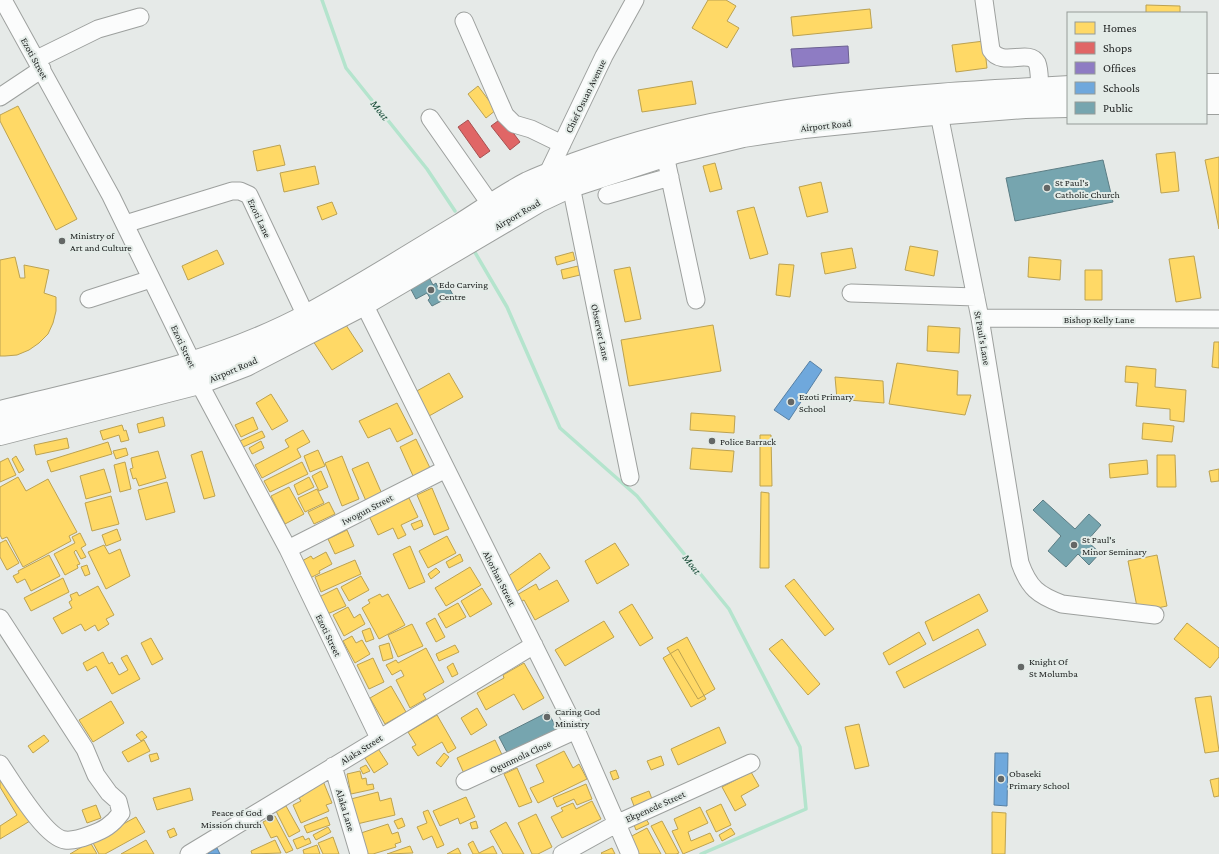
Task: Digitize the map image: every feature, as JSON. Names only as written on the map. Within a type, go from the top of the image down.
[{"type":"main road","points":[[1207,85],[1219,85]]},
{"type":"main road","name":"Airport Road","points":[[0,434],[199,383],[246,365],[364,304],[557,185],[622,148],[664,136],[802,108],[945,94],[1067,88]]},
{"type":"main road","points":[[1207,103],[1219,103]]},
{"type":"main road","name":"Airport Road","points":[[0,412],[156,373],[226,352],[306,316],[492,206],[528,183],[557,185],[665,155],[750,135],[804,127],[1025,107],[1067,106]]},
{"type":"street","name":"Chief Osuan Avenue","points":[[557,185],[562,144],[604,56],[635,0]]},
{"type":"street","points":[[984,0],[991,50],[994,55],[1000,58],[1028,57],[1034,60],[1037,64],[1040,89]]},
{"type":"street","name":"Ezoti Street","points":[[7,2],[152,279],[192,362],[199,383],[288,549],[379,738]]},
{"type":"street","points":[[0,97],[39,64],[98,29],[140,17]]},
{"type":"street","points":[[464,21],[505,115],[514,124],[531,129],[562,144]]},
{"type":"street","name":"St Paul's Lane","points":[[939,114],[980,318],[1020,563],[1025,578],[1035,591],[1047,599],[1062,604],[1155,615]]},
{"type":"street","points":[[430,118],[492,206]]},
{"type":"street","points":[[665,155],[696,300]]},
{"type":"street","points":[[607,195],[670,177]]},
{"type":"street","name":"Observer Lane","points":[[557,185],[630,477]]},
{"type":"street","name":"Ezoti Lane","points":[[124,224],[232,191],[240,191],[249,195],[306,316]]},
{"type":"street","points":[[89,299],[152,279]]},
{"type":"street","points":[[851,293],[976,297]]},
{"type":"street","name":"Ahorhan Street","points":[[364,304],[576,730],[630,854]]},
{"type":"street","name":"Bishop Kelly Lane","points":[[980,318],[1219,319]]},
{"type":"street","name":"Iwogun Street","points":[[288,549],[446,469]]},
{"type":"street","points":[[0,618],[85,749],[96,775],[108,793],[118,802],[121,812],[114,823],[104,830],[78,839],[64,840],[47,829],[0,764]]},
{"type":"street","name":"Alaka Street","points":[[189,854],[534,645]]},
{"type":"street","name":"Ogunmola Close","points":[[465,781],[576,730]]},
{"type":"street","name":"Ekpenede Street","points":[[562,854],[616,824],[751,763]]},
{"type":"street","name":"Alaka Lane","points":[[333,766],[359,854]]},
{"type":"building: Homes","points":[[708,0],[726,0],[736,6],[727,21],[739,28],[727,48],[692,28]]},
{"type":"building: Homes","points":[[1146,5],[1180,6],[1180,12],[1146,12]]},
{"type":"building: Homes","points":[[870,9],[872,28],[793,36],[791,17]]},
{"type":"building: Homes","points":[[984,41],[987,68],[956,72],[952,45]]},
{"type":"building: Homes","points":[[692,81],[696,104],[642,112],[638,90]]},
{"type":"building: Homes","points":[[478,86],[496,110],[486,118],[468,94]]},
{"type":"building: Homes","points":[[18,106],[77,219],[56,230],[0,121],[0,115]]},
{"type":"building: Homes","points":[[280,145],[285,165],[257,171],[253,151]]},
{"type":"building: Homes","points":[[1175,152],[1179,191],[1161,193],[1156,154]]},
{"type":"building: Homes","points":[[1219,157],[1219,229],[1205,160]]},
{"type":"building: Homes","points":[[715,163],[722,189],[710,192],[703,166]]},
{"type":"building: Homes","points":[[315,166],[319,184],[284,192],[280,173]]},
{"type":"building: Homes","points":[[821,182],[828,212],[807,217],[799,187]]},
{"type":"building: Homes","points":[[332,202],[337,214],[322,220],[317,207]]},
{"type":"building: Homes","points":[[754,207],[768,254],[750,259],[737,211]]},
{"type":"building: Homes","points":[[910,246],[938,251],[934,276],[905,270]]},
{"type":"building: Homes","points":[[852,248],[856,268],[825,274],[821,253]]},
{"type":"building: Homes","points":[[217,250],[224,264],[188,280],[182,266]]},
{"type":"building: Homes","points":[[573,252],[575,260],[557,265],[555,257]]},
{"type":"building: Homes","points":[[1194,256],[1201,298],[1176,302],[1169,259]]},
{"type":"building: Homes","points":[[15,257],[20,278],[25,278],[24,265],[49,270],[44,293],[56,297],[56,311],[48,334],[39,343],[29,350],[17,355],[0,356],[0,260]]},
{"type":"building: Homes","points":[[1029,257],[1061,260],[1060,280],[1028,277]]},
{"type":"building: Homes","points":[[779,264],[794,265],[790,297],[776,295]]},
{"type":"building: Homes","points":[[578,266],[580,275],[563,279],[561,270]]},
{"type":"building: Homes","points":[[630,267],[641,319],[625,322],[614,270]]},
{"type":"building: Homes","points":[[1085,270],[1102,270],[1102,300],[1085,300]]},
{"type":"building: Homes","points":[[344,322],[363,351],[332,370],[313,341]]},
{"type":"building: Homes","points":[[713,325],[721,371],[629,386],[621,340]]},
{"type":"building: Homes","points":[[928,326],[960,328],[959,353],[927,351]]},
{"type":"building: Homes","points":[[1214,342],[1219,342],[1219,368],[1212,367]]},
{"type":"building: Homes","points":[[897,363],[958,371],[957,395],[971,395],[965,415],[889,404]]},
{"type":"building: Homes","points":[[1126,366],[1156,369],[1155,387],[1186,390],[1184,422],[1170,420],[1170,409],[1136,406],[1138,383],[1125,382]]},
{"type":"building: Homes","points":[[449,373],[463,397],[429,416],[415,392]]},
{"type":"building: Homes","points":[[835,377],[883,381],[884,403],[837,399]]},
{"type":"building: Homes","points":[[271,394],[288,421],[272,430],[256,403]]},
{"type":"building: Homes","points":[[397,403],[413,434],[397,442],[390,428],[368,438],[359,421]]},
{"type":"building: Homes","points":[[691,413],[735,416],[734,433],[690,430]]},
{"type":"building: Homes","points":[[163,417],[165,426],[139,433],[137,424]]},
{"type":"building: Homes","points":[[253,417],[258,429],[241,437],[235,425]]},
{"type":"building: Homes","points":[[1143,423],[1174,426],[1172,442],[1142,439]]},
{"type":"building: Homes","points":[[122,425],[124,431],[126,430],[129,440],[121,442],[119,435],[103,440],[100,431]]},
{"type":"building: Homes","points":[[303,430],[310,442],[297,449],[301,457],[262,478],[255,465],[289,447],[285,440]]},
{"type":"building: Homes","points":[[262,431],[265,437],[243,447],[240,441]]},
{"type":"building: Homes","points":[[760,435],[771,435],[772,486],[760,486]]},
{"type":"building: Homes","points":[[67,438],[69,448],[36,455],[34,445]]},
{"type":"building: Homes","points":[[416,439],[431,470],[414,478],[400,447]]},
{"type":"building: Homes","points":[[261,441],[264,448],[252,454],[249,448]]},
{"type":"building: Homes","points":[[108,442],[112,454],[51,472],[47,461]]},
{"type":"building: Homes","points":[[126,448],[128,455],[116,459],[113,451]]},
{"type":"building: Homes","points":[[692,448],[734,451],[732,472],[690,469]]},
{"type":"building: Homes","points":[[318,450],[325,466],[310,472],[304,456]]},
{"type":"building: Homes","points":[[158,451],[166,478],[139,486],[136,478],[133,479],[130,469],[133,468],[131,458]]},
{"type":"building: Homes","points":[[202,451],[215,496],[204,499],[191,455]]},
{"type":"building: Homes","points":[[1157,455],[1175,455],[1176,487],[1157,487]]},
{"type":"building: Homes","points":[[16,456],[24,470],[19,473],[12,459]]},
{"type":"building: Homes","points":[[342,456],[359,499],[342,506],[325,463]]},
{"type":"building: Homes","points":[[8,458],[16,475],[0,482],[0,462]]},
{"type":"building: Homes","points":[[1147,460],[1148,474],[1110,478],[1109,464]]},
{"type":"building: Homes","points":[[125,462],[131,489],[120,492],[114,465]]},
{"type":"building: Homes","points":[[302,462],[308,474],[270,492],[264,481]]},
{"type":"building: Homes","points":[[368,462],[382,494],[366,501],[352,469]]},
{"type":"building: Homes","points":[[104,469],[111,492],[86,499],[80,476]]},
{"type":"building: Homes","points":[[1219,469],[1219,481],[1211,482],[1209,471]]},
{"type":"building: Homes","points":[[321,471],[328,487],[319,491],[312,476]]},
{"type":"building: Homes","points":[[18,477],[26,491],[48,479],[77,532],[69,536],[71,541],[23,567],[7,537],[2,539],[0,535],[0,487]]},
{"type":"building: Homes","points":[[309,477],[314,487],[298,495],[294,485]]},
{"type":"building: Homes","points":[[167,482],[175,512],[146,520],[138,490]]},
{"type":"building: Homes","points":[[289,487],[304,514],[285,524],[271,496]]},
{"type":"building: Homes","points":[[432,488],[449,529],[434,535],[417,495]]},
{"type":"building: Homes","points":[[317,489],[324,503],[305,512],[298,498]]},
{"type":"building: Homes","points":[[761,492],[769,493],[769,568],[760,568]]},
{"type":"building: Homes","points":[[111,496],[119,524],[92,531],[85,503]]},
{"type":"building: Homes","points":[[409,498],[418,517],[401,525],[406,535],[398,539],[393,528],[378,535],[369,516]]},
{"type":"building: Homes","points":[[329,502],[335,514],[314,524],[308,512]]},
{"type":"building: Homes","points":[[421,520],[423,526],[414,530],[411,524]]},
{"type":"building: Homes","points":[[117,529],[121,540],[106,546],[102,535]]},
{"type":"building: Homes","points":[[347,530],[354,546],[335,554],[328,539]]},
{"type":"building: Homes","points":[[80,533],[86,545],[81,548],[86,557],[81,559],[76,550],[74,552],[80,564],[77,565],[78,568],[65,575],[54,554],[75,543],[72,537]]},
{"type":"building: Homes","points":[[447,536],[456,553],[428,568],[419,551]]},
{"type":"building: Homes","points":[[6,540],[19,563],[7,570],[0,557],[0,543]]},
{"type":"building: Homes","points":[[615,543],[629,565],[597,584],[585,561]]},
{"type":"building: Homes","points":[[104,545],[109,554],[120,549],[130,576],[106,589],[88,552]]},
{"type":"building: Homes","points":[[410,546],[425,582],[409,589],[393,554]]},
{"type":"building: Homes","points":[[326,552],[332,564],[310,578],[302,561],[311,556],[313,559]]},
{"type":"building: Homes","points":[[540,553],[550,568],[509,597],[499,583]]},
{"type":"building: Homes","points":[[460,554],[463,561],[449,568],[446,562]]},
{"type":"building: Homes","points":[[49,555],[60,576],[31,591],[25,579],[17,583],[13,576],[19,573],[18,571]]},
{"type":"building: Homes","points":[[1157,555],[1167,606],[1138,612],[1128,561]]},
{"type":"building: Homes","points":[[355,560],[361,574],[321,592],[315,577]]},
{"type":"building: Homes","points":[[87,565],[90,574],[85,576],[81,567]]},
{"type":"building: Homes","points":[[470,567],[481,585],[446,606],[435,588]]},
{"type":"building: Homes","points":[[436,568],[440,572],[431,579],[428,574]]},
{"type":"building: Homes","points":[[361,576],[369,590],[349,601],[341,587]]},
{"type":"building: Homes","points":[[63,578],[69,592],[31,611],[24,598]]},
{"type":"building: Homes","points":[[794,579],[834,629],[825,636],[785,586]]},
{"type":"building: Homes","points":[[557,580],[569,601],[535,620],[524,600],[512,607],[508,600],[536,584],[539,590]]},
{"type":"building: Homes","points":[[98,586],[114,615],[106,619],[109,624],[98,631],[95,625],[85,631],[81,624],[62,634],[53,618],[72,608],[69,602],[72,600],[70,595],[77,592],[79,596]]},
{"type":"building: Homes","points":[[337,588],[346,606],[325,615],[317,598]]},
{"type":"building: Homes","points":[[482,588],[492,604],[470,617],[461,601]]},
{"type":"building: Homes","points":[[380,594],[382,597],[388,594],[405,625],[379,639],[362,608],[370,603],[368,600]]},
{"type":"building: Homes","points":[[979,594],[988,611],[933,641],[925,622]]},
{"type":"building: Homes","points":[[458,603],[466,617],[446,628],[438,614]]},
{"type":"building: Homes","points":[[632,604],[653,638],[640,646],[619,612]]},
{"type":"building: Homes","points":[[348,607],[354,618],[360,614],[365,624],[344,636],[333,615]]},
{"type":"building: Homes","points":[[435,618],[445,637],[436,642],[426,623]]},
{"type":"building: Homes","points":[[604,621],[614,637],[565,666],[555,650]]},
{"type":"building: Homes","points":[[1187,623],[1219,648],[1219,657],[1210,668],[1174,639]]},
{"type":"building: Homes","points":[[412,624],[423,646],[398,657],[388,635]]},
{"type":"building: Homes","points":[[370,628],[374,639],[366,642],[362,631]]},
{"type":"building: Homes","points":[[978,629],[986,645],[904,688],[896,672]]},
{"type":"building: Homes","points":[[919,632],[926,644],[889,665],[883,653]]},
{"type":"building: Homes","points":[[352,636],[356,643],[362,640],[370,654],[355,663],[343,641]]},
{"type":"building: Homes","points":[[687,637],[715,689],[698,699],[667,648]]},
{"type":"building: Homes","points":[[151,638],[163,659],[152,665],[141,643]]},
{"type":"building: Homes","points":[[782,639],[820,684],[808,695],[769,649]]},
{"type":"building: Homes","points":[[389,643],[393,658],[383,661],[379,646]]},
{"type":"building: Homes","points":[[455,645],[459,652],[439,661],[436,654]]},
{"type":"building: Homes","points":[[426,648],[444,682],[423,694],[426,699],[410,708],[396,680],[404,676],[401,670],[392,675],[386,665],[396,660],[398,663]]},
{"type":"building: Homes","points":[[678,649],[706,699],[691,707],[663,658]]},
{"type":"building: Homes","points":[[103,652],[109,664],[112,662],[119,675],[128,670],[121,658],[127,655],[140,679],[112,694],[96,666],[87,671],[83,663]]},
{"type":"building: Homes","points":[[373,658],[384,682],[369,689],[357,665]]},
{"type":"building: Homes","points":[[453,663],[458,674],[452,677],[447,667]]},
{"type":"building: Homes","points":[[524,663],[544,698],[523,710],[514,694],[486,710],[477,693],[504,678],[503,675]]},
{"type":"building: Homes","points":[[391,686],[406,712],[385,724],[370,698]]},
{"type":"building: Homes","points":[[1211,696],[1219,751],[1205,753],[1195,698]]},
{"type":"building: Homes","points":[[111,701],[124,723],[93,742],[79,720]]},
{"type":"building: Homes","points":[[477,708],[487,725],[471,735],[461,718]]},
{"type":"building: Homes","points":[[437,715],[456,748],[448,753],[442,742],[418,756],[412,747],[416,745],[408,732]]},
{"type":"building: Homes","points":[[859,724],[869,766],[855,769],[845,727]]},
{"type":"building: Homes","points":[[719,727],[726,743],[678,765],[671,749]]},
{"type":"building: Homes","points":[[142,731],[147,737],[141,741],[136,735]]},
{"type":"building: Homes","points":[[44,735],[49,741],[33,753],[28,746]]},
{"type":"building: Homes","points":[[144,740],[150,751],[128,762],[122,752]]},
{"type":"building: Homes","points":[[495,740],[504,759],[466,778],[457,758]]},
{"type":"building: Homes","points":[[377,747],[388,764],[374,773],[363,755]]},
{"type":"building: Homes","points":[[564,751],[573,768],[579,764],[587,779],[538,803],[530,788],[544,782],[536,765]]},
{"type":"building: Homes","points":[[157,753],[159,759],[151,762],[149,755]]},
{"type":"building: Homes","points":[[444,753],[449,757],[441,767],[436,763]]},
{"type":"building: Homes","points":[[661,756],[664,765],[651,770],[647,761]]},
{"type":"building: Homes","points":[[366,765],[370,771],[363,774],[360,768]]},
{"type":"building: Homes","points":[[0,767],[30,821],[0,839],[0,826],[17,815],[0,787]]},
{"type":"building: Homes","points":[[517,768],[532,802],[519,807],[504,774]]},
{"type":"building: Homes","points":[[616,770],[619,778],[613,780],[610,772]]},
{"type":"building: Homes","points":[[360,771],[362,779],[366,778],[367,785],[373,784],[374,789],[351,794],[347,774]]},
{"type":"building: Homes","points":[[751,772],[759,786],[741,796],[746,805],[735,811],[722,787]]},
{"type":"building: Homes","points":[[1219,778],[1219,796],[1214,797],[1210,780]]},
{"type":"building: Homes","points":[[323,781],[332,803],[326,805],[329,811],[301,823],[293,805],[301,801],[299,798],[304,795],[302,790]]},
{"type":"building: Homes","points":[[586,784],[592,799],[577,805],[574,799],[557,807],[553,798]]},
{"type":"building: Homes","points":[[190,788],[193,800],[157,810],[153,798]]},
{"type":"building: Homes","points":[[649,791],[652,799],[634,806],[631,798]]},
{"type":"building: Homes","points":[[378,792],[380,801],[391,798],[395,815],[357,824],[351,799]]},
{"type":"building: Homes","points":[[466,797],[475,817],[460,824],[458,818],[440,826],[433,811]]},
{"type":"building: Homes","points":[[592,801],[601,819],[562,838],[551,817],[563,811],[561,808],[573,803],[576,809]]},
{"type":"building: Homes","points":[[721,804],[731,825],[716,832],[706,811]]},
{"type":"building: Homes","points":[[96,805],[101,818],[87,823],[82,810]]},
{"type":"building: Homes","points":[[286,806],[300,831],[289,837],[276,811]]},
{"type":"building: Homes","points":[[700,807],[708,823],[688,832],[691,841],[710,833],[714,841],[683,854],[672,831],[678,829],[674,819]]},
{"type":"building: Homes","points":[[428,810],[444,845],[437,848],[432,836],[423,840],[417,827],[427,823],[423,812]]},
{"type":"building: Homes","points":[[992,812],[1006,813],[1005,854],[992,854]]},
{"type":"building: Homes","points":[[536,814],[552,847],[538,854],[532,854],[518,823]]},
{"type":"building: Homes","points":[[275,816],[293,850],[286,853],[277,836],[271,838],[263,822]]},
{"type":"building: Homes","points":[[136,817],[145,832],[105,854],[99,854],[92,841]]},
{"type":"building: Homes","points":[[327,817],[330,825],[307,833],[304,826]]},
{"type":"building: Homes","points":[[402,818],[405,826],[398,829],[394,821]]},
{"type":"building: Homes","points":[[646,819],[649,824],[636,830],[634,825]]},
{"type":"building: Homes","points":[[476,821],[478,828],[472,829],[470,823]]},
{"type":"building: Homes","points":[[662,821],[679,853],[666,854],[651,826]]},
{"type":"building: Homes","points":[[506,822],[524,854],[503,854],[490,831]]},
{"type":"building: Homes","points":[[388,824],[392,834],[398,832],[401,842],[395,844],[396,847],[373,854],[364,854],[358,834]]},
{"type":"building: Homes","points":[[328,827],[331,832],[316,840],[313,835]]},
{"type":"building: Homes","points":[[174,828],[177,835],[170,838],[167,831]]},
{"type":"building: Homes","points":[[647,828],[661,854],[636,854],[628,838]]},
{"type":"building: Homes","points":[[731,828],[735,834],[722,841],[719,835]]},
{"type":"building: Homes","points":[[303,836],[305,840],[309,838],[311,843],[297,849],[293,840]]},
{"type":"building: Homes","points":[[333,837],[339,854],[323,854],[318,843]]},
{"type":"building: Homes","points":[[146,840],[154,854],[121,854]]},
{"type":"building: Homes","points":[[275,840],[281,853],[252,854],[251,851]]},
{"type":"building: Homes","points":[[473,841],[479,853],[493,846],[497,854],[473,854],[468,844]]},
{"type":"building: Homes","points":[[90,842],[97,854],[70,854]]},
{"type":"building: Homes","points":[[317,845],[320,854],[304,854],[303,850]]},
{"type":"building: Homes","points":[[410,846],[413,853],[387,854]]},
{"type":"building: Homes","points":[[458,848],[461,854],[447,854]]},
{"type":"building: Homes","points":[[612,848],[615,854],[601,853]]},
{"type":"building: Shops","points":[[502,118],[520,142],[510,150],[491,126]]},
{"type":"building: Shops","points":[[468,120],[490,151],[480,158],[458,127]]},
{"type":"building: Offices","points":[[848,46],[849,63],[793,67],[791,49]]},
{"type":"building: Schools","points":[[810,361],[822,370],[789,420],[774,410]]},
{"type":"building: Schools","name":"Obaseki Primary School","points":[[995,753],[1008,753],[1007,806],[994,805]]},
{"type":"building: Schools","points":[[217,848],[220,854],[208,854],[208,853]]},
{"type":"building: Public","points":[[1103,160],[1113,202],[1015,221],[1006,178]]},
{"type":"building: Public","name":"Edo Carving Centre","points":[[425,270],[433,285],[436,283],[438,288],[447,284],[453,295],[432,306],[428,300],[430,298],[427,293],[416,299],[406,280]]},
{"type":"building: Public","points":[[1043,500],[1075,529],[1089,514],[1101,525],[1087,541],[1100,553],[1089,565],[1078,554],[1066,567],[1048,551],[1061,536],[1033,510]]},
{"type":"building: Public","points":[[548,712],[558,731],[509,756],[499,737]]},
{"type":"waterway","name":"Moat","points":[[322,0],[346,68],[427,169],[455,211]]},
{"type":"waterway","name":"Moat","points":[[473,249],[507,307],[560,428],[637,496],[729,609],[800,747],[806,809],[701,854]]},
{"type":"place","name":"St Paul's Catholic Church","points":[[1047,188]]},
{"type":"place","name":"Ministry of Art and Culture","points":[[62,241]]},
{"type":"place","name":"Edo Carving Centre","points":[[431,290]]},
{"type":"place","name":"Ezoti Primary School","points":[[791,402]]},
{"type":"place","name":"Police Barrack","points":[[712,441]]},
{"type":"place","name":"St Paul's Minor Seminary","points":[[1074,545]]},
{"type":"place","name":"Knight Of St Molumba","points":[[1021,667]]},
{"type":"place","name":"Caring God Ministry","points":[[547,717]]},
{"type":"place","name":"Obaseki Primary School","points":[[1001,779]]},
{"type":"place","name":"Peace of God Mission church","points":[[270,818]]}]
